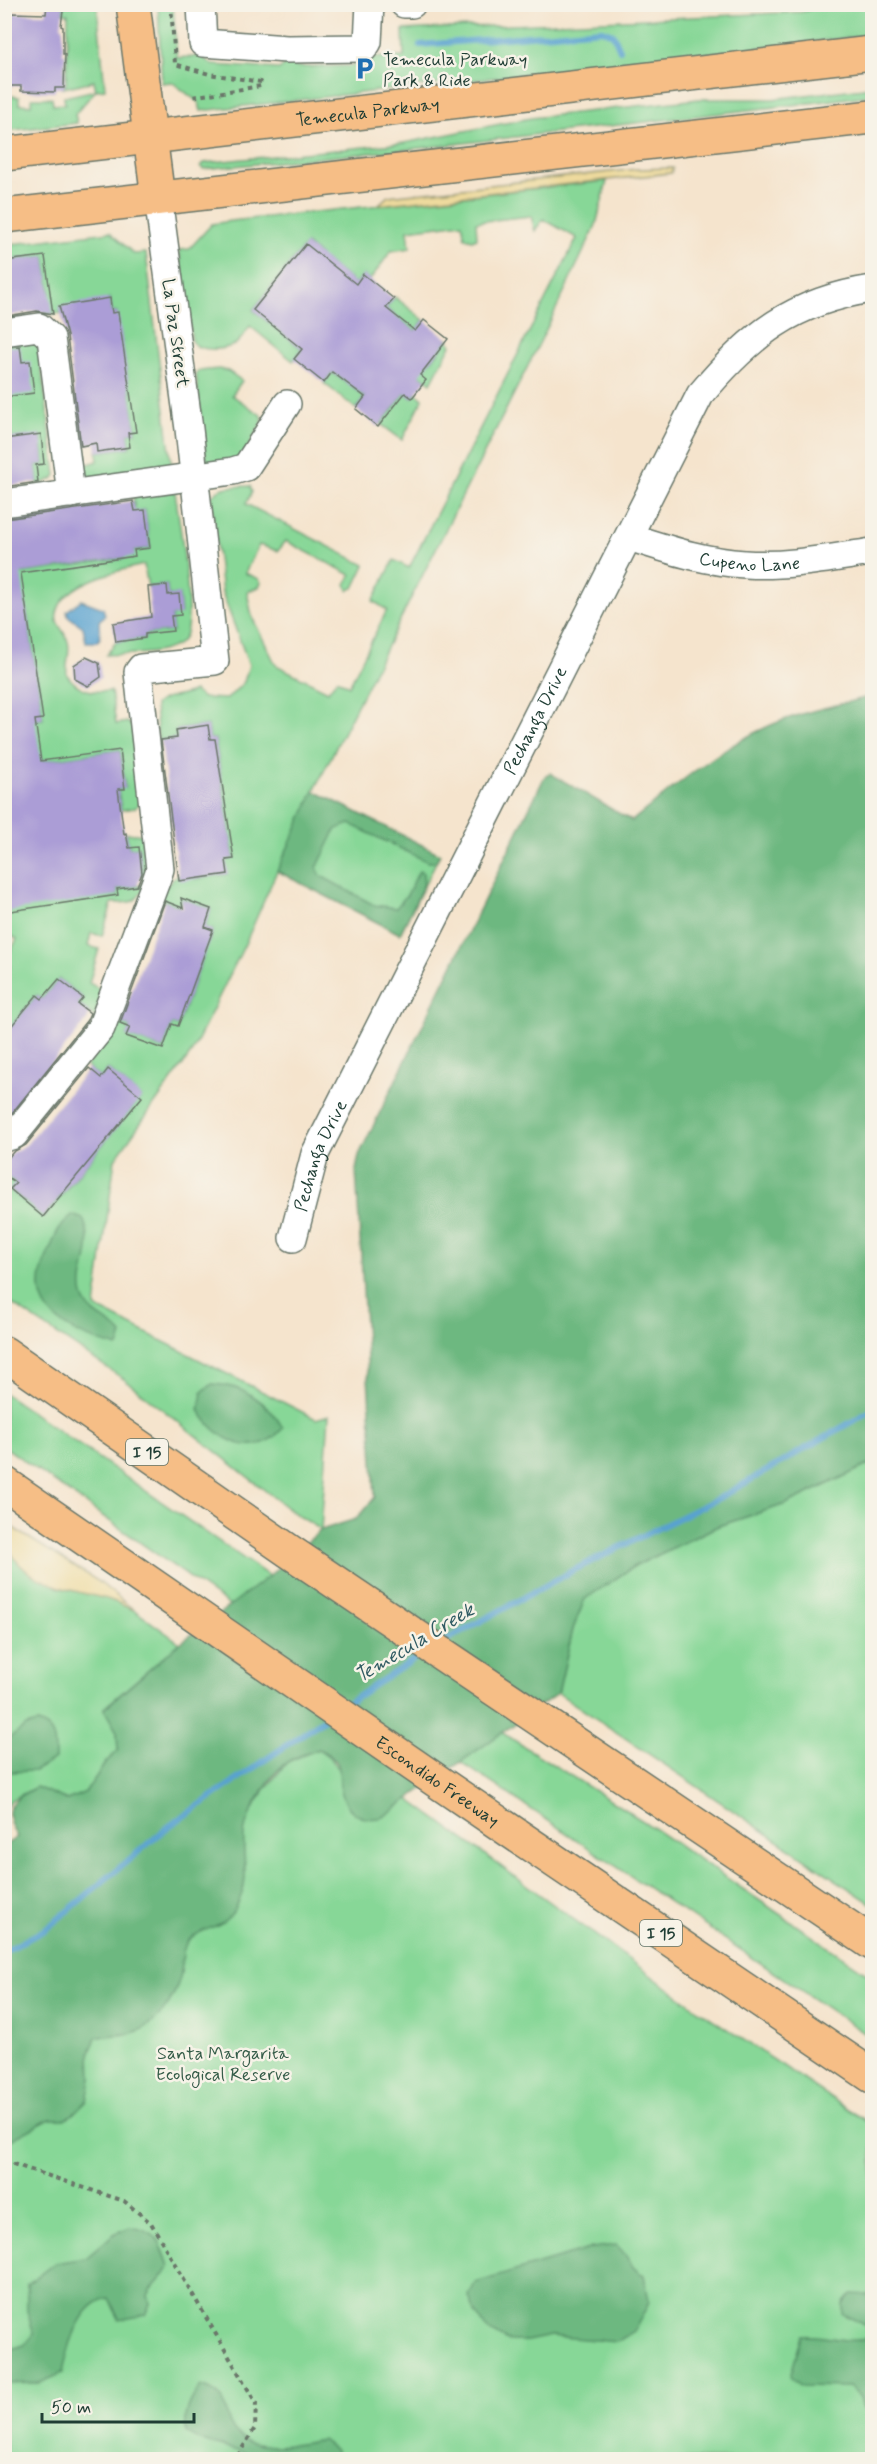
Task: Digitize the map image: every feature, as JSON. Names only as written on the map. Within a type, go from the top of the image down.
[{"type":"main road","name":"La Paz Street","points":[[133,4],[158,198]]},
{"type":"main road","name":"Temecula Parkway","points":[[4,154],[873,53]]},
{"type":"main road","points":[[4,216],[873,117]]},
{"type":"main road","name":"I 15","points":[[4,1353],[289,1551],[873,1943]]},
{"type":"main road","name":"Escondido Freeway","points":[[4,1483],[184,1609],[873,2076]]},
{"type":"street","points":[[201,4],[202,43],[287,49],[364,48],[368,42],[370,4]]},
{"type":"street","points":[[404,4],[412,4]]},
{"type":"street","name":"La Paz Street","points":[[4,1138],[14,1135],[101,1028],[156,881],[159,869],[138,672],[141,668],[215,661],[158,198]]},
{"type":"street","name":"Pechanga Drive","points":[[293,1238],[315,1154],[700,395],[729,360],[764,329],[799,308],[837,294],[873,289]]},
{"type":"street","points":[[4,332],[39,327],[51,338],[71,494]]},
{"type":"street","points":[[4,503],[246,467],[287,404]]},
{"type":"street","name":"Cupeno Lane","points":[[629,537],[677,552],[745,564],[774,564],[873,552]]},
{"type":"path","points":[[171,4],[175,64],[209,74],[261,82],[261,86],[191,97]]},
{"type":"path","points":[[4,2161],[123,2201],[151,2223],[256,2403],[255,2428],[235,2460]]},
{"type":"green space","points":[[64,5],[97,5],[105,89],[96,90],[94,81],[63,88],[66,84],[68,14],[63,13]]},
{"type":"green space","points":[[158,5],[173,5],[177,58],[201,56],[213,65],[279,69],[294,60],[295,67],[354,66],[355,58],[404,57],[403,30],[802,12],[824,5],[872,5],[872,35],[201,111],[199,103],[172,82],[162,83]]},
{"type":"green space","points":[[872,87],[872,95],[810,103],[412,149],[203,169],[201,167],[204,163],[404,143],[531,118],[699,99],[772,99]]},
{"type":"green space","points":[[96,90],[75,114],[77,123],[5,131],[4,95],[19,97],[19,104],[31,105],[32,98],[52,98],[53,105],[65,104],[64,97]]},
{"type":"green space","points":[[607,181],[596,225],[546,330],[314,791],[440,854],[400,934],[277,871],[245,944],[192,1052],[115,1159],[95,1307],[316,1419],[329,1415],[321,1530],[291,1511],[125,1380],[5,1299],[4,1174],[16,1183],[10,1190],[44,1217],[141,1097],[108,1069],[101,1078],[86,1066],[116,1022],[130,1027],[127,1036],[163,1049],[172,1024],[178,1026],[213,930],[205,927],[211,909],[182,899],[179,906],[159,899],[168,883],[182,873],[194,870],[195,879],[227,874],[226,860],[234,858],[215,739],[210,739],[208,725],[176,730],[177,738],[158,741],[155,705],[194,691],[203,698],[227,699],[244,682],[249,665],[222,592],[211,498],[223,488],[250,486],[252,492],[246,504],[365,565],[354,588],[348,590],[346,584],[351,575],[286,541],[278,551],[259,545],[245,573],[259,579],[261,583],[259,587],[247,592],[252,617],[276,665],[328,691],[337,679],[349,686],[387,610],[373,601],[394,560],[409,568],[577,238],[543,219],[535,231],[531,216],[476,222],[477,238],[472,240],[465,238],[462,223],[408,230],[410,248],[391,251],[370,280],[363,275],[356,284],[324,259],[315,261],[320,255],[306,244],[253,310],[302,349],[293,361],[250,326],[238,342],[229,347],[206,349],[192,342],[179,250],[189,249],[212,224]]},
{"type":"green space","points":[[110,232],[134,254],[146,253],[172,469],[92,479],[83,474],[85,465],[98,461],[97,452],[130,447],[128,433],[136,432],[117,312],[112,313],[110,298],[79,311],[46,315],[43,295],[50,293],[45,256],[5,261],[4,245]]},
{"type":"green space","points":[[395,297],[424,320],[415,331],[386,308]]},
{"type":"green space","points":[[448,339],[451,345],[431,383],[417,373],[432,360]]},
{"type":"green space","points":[[34,340],[38,344],[56,475],[53,479],[38,485],[36,465],[44,464],[41,435],[11,438],[10,428],[5,429],[4,344]]},
{"type":"green space","points":[[219,369],[228,371],[242,381],[232,395],[262,416],[263,420],[241,460],[209,463],[206,459],[196,374],[199,371]]},
{"type":"green space","points":[[332,372],[365,397],[356,409],[324,383]]},
{"type":"green space","points":[[405,393],[412,398],[416,393],[423,399],[402,440],[381,424]]},
{"type":"green space","points":[[175,491],[188,594],[186,631],[182,641],[157,652],[106,655],[116,642],[145,638],[145,634],[173,631],[171,616],[181,614],[179,595],[168,595],[167,585],[148,587],[144,565],[93,579],[70,593],[61,602],[57,613],[57,621],[69,646],[67,675],[76,685],[86,690],[111,691],[116,724],[127,722],[133,727],[140,803],[135,808],[121,810],[118,789],[125,788],[120,750],[5,766],[35,720],[43,719],[25,600],[5,566],[23,573],[124,558],[124,552],[150,548],[145,510],[135,511],[133,496]]},
{"type":"green space","points":[[872,696],[872,1463],[786,1504],[718,1526],[633,1567],[585,1599],[573,1629],[558,1693],[383,1817],[367,1818],[354,1813],[349,1808],[342,1795],[337,1763],[319,1749],[292,1759],[282,1766],[261,1794],[249,1816],[244,1834],[245,1880],[235,1909],[223,1922],[194,1935],[189,1940],[184,1949],[177,1986],[169,2004],[156,2019],[141,2030],[96,2038],[90,2052],[91,2079],[87,2101],[74,2114],[64,2119],[50,2119],[5,2143],[4,1846],[17,1837],[9,1819],[10,1807],[20,1797],[36,1787],[67,1800],[86,1792],[106,1762],[118,1751],[117,1732],[104,1709],[180,1643],[269,1576],[321,1530],[356,1519],[375,1497],[356,1170],[359,1155],[545,776],[550,773],[632,821],[698,768],[752,734],[796,716]]},
{"type":"green space","points":[[314,791],[440,854],[436,862],[428,862],[350,824],[336,829],[317,868],[321,876],[374,905],[396,908],[407,895],[419,871],[423,873],[424,884],[400,934],[277,871]]},
{"type":"green space","points":[[126,833],[144,835],[149,881],[134,901],[112,903],[102,936],[91,933],[88,946],[99,949],[89,983],[102,990],[95,1017],[78,1004],[83,998],[59,979],[42,999],[37,995],[5,1035],[5,977],[10,966],[5,962],[17,939],[5,932],[5,902],[118,895],[117,889],[144,885],[139,847],[129,848]]},
{"type":"green space","points":[[72,1215],[83,1219],[87,1231],[88,1253],[82,1282],[85,1301],[88,1307],[122,1334],[118,1347],[82,1335],[67,1327],[54,1317],[45,1305],[40,1291],[41,1274],[48,1254],[57,1233]]},
{"type":"green space","points":[[212,1384],[234,1388],[253,1396],[270,1410],[283,1428],[261,1444],[249,1445],[227,1438],[216,1431],[199,1410],[202,1392]]},
{"type":"green space","points":[[4,1393],[269,1576],[230,1606],[5,1447]]},
{"type":"green space","points":[[872,1463],[872,1904],[558,1693],[573,1629],[584,1599],[633,1567],[718,1526],[786,1504]]},
{"type":"green space","points":[[4,1536],[17,1561],[57,1587],[106,1598],[134,1610],[180,1643],[104,1708],[117,1732],[118,1752],[106,1762],[86,1792],[67,1800],[36,1787],[11,1800],[5,1809]]},
{"type":"green space","points":[[38,1723],[48,1728],[53,1736],[55,1759],[35,1771],[5,1772],[5,1742],[26,1726]]},
{"type":"green space","points":[[501,1732],[643,1821],[872,1977],[872,2038],[459,1761]]},
{"type":"green space","name":"Santa Margarita Ecological Reserve","points":[[318,1749],[327,1755],[337,1767],[348,1806],[383,1817],[407,1798],[697,2009],[872,2125],[872,2459],[5,2460],[5,1921],[250,1814],[264,1791],[287,1762]]},
{"type":"green space","points":[[130,2227],[147,2231],[157,2239],[169,2266],[148,2295],[150,2304],[145,2315],[119,2320],[109,2298],[99,2302],[90,2308],[77,2328],[63,2373],[40,2383],[5,2384],[5,2351],[24,2345],[34,2334],[27,2311],[27,2284],[55,2263],[86,2258],[114,2234]]},
{"type":"green space","points":[[616,2245],[635,2269],[644,2275],[649,2301],[634,2331],[617,2342],[551,2336],[527,2341],[507,2341],[488,2330],[475,2314],[469,2296],[475,2283],[592,2248]]},
{"type":"green space","points":[[851,2294],[872,2295],[872,2410],[863,2408],[860,2397],[849,2387],[802,2386],[790,2377],[802,2336],[844,2340],[868,2338],[867,2326],[843,2314],[843,2304]]},
{"type":"green space","points":[[201,2386],[219,2396],[233,2429],[247,2441],[279,2446],[322,2440],[335,2450],[337,2459],[258,2459],[194,2437],[186,2432],[186,2419],[190,2402]]},
{"type":"sand","points":[[673,168],[671,173],[378,205],[388,196],[638,169]]},
{"type":"sand","points":[[5,1523],[98,1581],[134,1610],[111,1600],[69,1590],[38,1578],[24,1569],[14,1557],[7,1542]]},
{"type":"water","points":[[81,600],[103,608],[105,615],[99,621],[100,638],[97,642],[86,642],[83,627],[68,616],[67,611]]},
{"type":"building","points":[[47,4],[64,4],[61,26],[63,27],[63,54],[65,54],[64,88],[55,88],[55,92],[21,91],[21,86],[7,86],[4,16],[10,16],[11,13],[46,14]]},
{"type":"building","points":[[306,244],[356,284],[363,274],[394,299],[386,308],[415,331],[424,320],[448,339],[420,375],[426,380],[412,398],[405,393],[378,427],[356,409],[365,397],[332,372],[324,383],[294,359],[302,349],[253,310]]},
{"type":"building","points":[[45,256],[53,314],[37,311],[7,316],[4,261]]},
{"type":"building","points":[[110,298],[112,313],[118,312],[136,432],[128,433],[130,447],[97,452],[96,443],[81,446],[67,336],[59,306]]},
{"type":"building","points":[[20,346],[22,362],[30,361],[34,393],[4,397],[4,347]]},
{"type":"building","points":[[41,434],[44,464],[36,465],[38,482],[4,487],[4,439]]},
{"type":"building","points":[[133,501],[135,511],[145,510],[150,548],[134,550],[135,556],[21,573],[43,719],[35,720],[41,761],[120,750],[125,789],[118,789],[124,834],[126,833],[129,848],[139,847],[142,873],[137,886],[117,889],[118,895],[4,912],[4,535],[7,534],[5,519]]},
{"type":"building","points":[[167,585],[168,595],[179,594],[181,615],[171,616],[173,631],[145,634],[145,638],[116,642],[113,623],[151,617],[148,587]]},
{"type":"building","points":[[86,657],[99,663],[101,677],[88,686],[75,679],[74,665]]},
{"type":"building","points":[[208,725],[210,739],[215,739],[234,859],[226,860],[228,874],[179,881],[161,740],[177,738],[176,730]]},
{"type":"building","points":[[181,898],[211,909],[205,927],[213,930],[178,1026],[172,1024],[163,1049],[126,1036],[130,1027],[120,1023],[165,901],[183,908]]},
{"type":"building","points":[[59,979],[83,998],[78,1004],[90,1013],[87,1020],[8,1118],[4,1115],[4,1035],[37,995],[42,999]]},
{"type":"building","points":[[89,1068],[101,1078],[108,1069],[142,1097],[43,1217],[10,1189],[16,1183],[4,1174],[4,1163],[13,1152],[26,1145]]},
{"type":"waterway","points":[[420,45],[602,30],[613,34],[620,50]]},
{"type":"waterway","name":"Temecula Creek","points":[[443,1642],[572,1571],[721,1497],[872,1410]]},
{"type":"waterway","name":"Temecula Creek","points":[[344,1705],[424,1653]]},
{"type":"waterway","name":"Temecula Creek","points":[[4,1952],[46,1929],[168,1827],[326,1718]]},
{"type":"place","name":"Temecula Parkway Park & Ride","points":[[365,69]]}]
